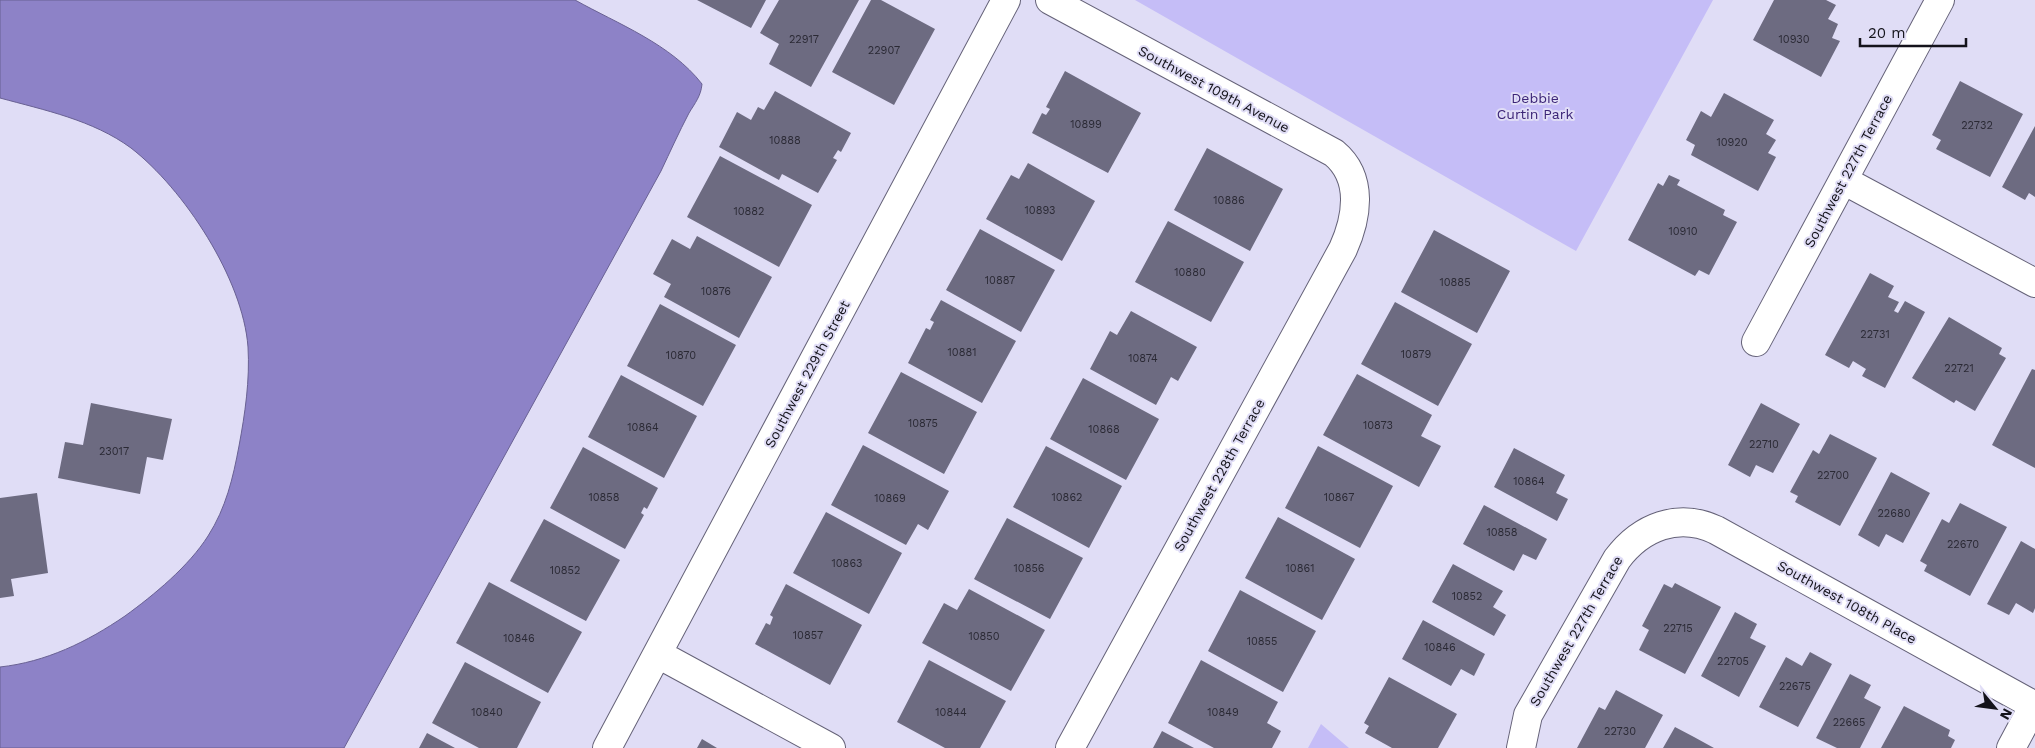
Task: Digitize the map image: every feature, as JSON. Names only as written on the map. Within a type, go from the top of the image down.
[{"type":"street","name":"Southwest 229th Street","points":[[607,748],[1006,0]]},
{"type":"street","name":"Southwest 109th Avenue","points":[[1050,0],[1334,154],[1343,162],[1350,174],[1356,197]]},
{"type":"street","name":"Southwest 227th Terrace","points":[[1756,342],[1940,0]]},
{"type":"street","points":[[1843,180],[2035,283]]},
{"type":"street","name":"Southwest 228th Terrace","points":[[1070,748],[1343,249],[1353,224],[1356,197]]},
{"type":"street","name":"Southwest 108th Place","points":[[1652,528],[1667,523],[1708,526],[2034,706]]},
{"type":"street","name":"Southwest 227th Terrace","points":[[1521,748],[1528,715],[1617,559],[1633,540],[1652,528]]},
{"type":"street","points":[[658,654],[830,748]]},
{"type":"street","points":[[2011,748],[2034,706]]},
{"type":"green space","name":"Debbie Curtin Park","points":[[1135,0],[1713,0],[1576,251]]},
{"type":"green space","points":[[1321,724],[1349,748],[1308,748]]},
{"type":"shaded area","points":[[0,0],[575,0],[660,46],[675,57],[702,84],[699,96],[685,120],[661,171],[344,748],[0,748],[0,667],[50,656],[81,642],[111,625],[136,608],[181,569],[208,536],[220,515],[234,470],[248,384],[248,347],[244,321],[235,293],[208,237],[171,187],[151,166],[131,148],[101,130],[68,117],[0,98]]},
{"type":"building","points":[[697,0],[766,0],[751,28]]},
{"type":"building","points":[[779,0],[859,0],[811,87],[769,64],[779,44],[760,33]]},
{"type":"building","points":[[871,0],[881,0],[935,29],[894,105],[832,72]]},
{"type":"building","points":[[1774,0],[1826,0],[1836,5],[1828,19],[1838,24],[1832,38],[1840,41],[1821,77],[1753,40]]},
{"type":"building","points":[[1065,71],[1141,113],[1108,173],[1032,133],[1042,113],[1046,115],[1050,109],[1046,107]]},
{"type":"building","points":[[1960,81],[2023,114],[1990,177],[1936,149],[1941,140],[1932,135]]},
{"type":"building","points":[[775,91],[851,133],[841,152],[838,150],[833,158],[837,160],[818,193],[782,174],[779,180],[719,147],[737,112],[751,120],[758,107],[764,110]]},
{"type":"building","points":[[1724,93],[1774,120],[1766,134],[1776,140],[1768,153],[1776,157],[1758,191],[1691,155],[1695,145],[1686,140],[1701,111],[1711,117]]},
{"type":"building","points":[[2035,126],[2035,197],[2029,193],[2025,200],[2002,187]]},
{"type":"building","points":[[1207,148],[1283,189],[1250,251],[1174,210]]},
{"type":"building","points":[[720,156],[812,205],[779,267],[687,217]]},
{"type":"building","points":[[1028,163],[1095,201],[1062,261],[986,219],[1011,175],[1019,179]]},
{"type":"building","points":[[1669,175],[1680,180],[1677,185],[1725,210],[1723,215],[1737,222],[1709,275],[1699,270],[1695,276],[1628,240],[1658,183],[1663,186]]},
{"type":"building","points":[[1168,221],[1244,262],[1211,322],[1135,282]]},
{"type":"building","points":[[980,229],[1055,270],[1021,332],[946,290]]},
{"type":"building","points":[[1434,230],[1510,271],[1477,333],[1401,292]]},
{"type":"building","points":[[697,236],[772,277],[739,338],[664,297],[671,284],[653,274],[672,239],[690,249]]},
{"type":"building","points":[[1870,273],[1894,286],[1888,297],[1899,302],[1894,311],[1898,313],[1905,301],[1925,312],[1885,388],[1862,376],[1866,369],[1853,361],[1849,368],[1825,355]]},
{"type":"building","points":[[941,300],[1016,341],[982,403],[908,363],[926,328],[930,330],[934,322],[930,320]]},
{"type":"building","points":[[1395,302],[1472,344],[1438,406],[1361,364]]},
{"type":"building","points":[[660,304],[736,345],[703,406],[627,366]]},
{"type":"building","points":[[1131,311],[1197,347],[1178,381],[1171,377],[1156,405],[1090,369],[1110,331],[1117,335]]},
{"type":"building","points":[[1949,317],[2002,348],[1999,354],[2006,358],[1975,411],[1956,400],[1954,403],[1912,378]]},
{"type":"building","points":[[2032,369],[2035,370],[2035,468],[1992,445]]},
{"type":"building","points":[[901,372],[977,412],[944,474],[868,433]]},
{"type":"building","points":[[1357,374],[1432,415],[1421,436],[1441,446],[1419,487],[1323,435]]},
{"type":"building","points":[[621,375],[697,416],[664,478],[588,437]]},
{"type":"building","points":[[1083,378],[1159,419],[1126,480],[1050,439]]},
{"type":"building","points":[[91,403],[172,419],[163,460],[147,457],[140,494],[58,478],[65,442],[83,445]]},
{"type":"building","points":[[1761,403],[1800,424],[1773,473],[1756,465],[1750,477],[1728,465]]},
{"type":"building","points":[[1830,434],[1877,458],[1840,526],[1795,502],[1798,496],[1790,492],[1813,450],[1819,454]]},
{"type":"building","points":[[863,445],[949,491],[928,530],[918,524],[906,545],[831,505]]},
{"type":"building","points":[[1046,446],[1122,486],[1089,548],[1013,507]]},
{"type":"building","points":[[1318,446],[1393,486],[1360,548],[1285,508]]},
{"type":"building","points":[[583,447],[658,488],[647,509],[644,507],[641,513],[644,515],[625,549],[550,508]]},
{"type":"building","points":[[1514,448],[1565,475],[1556,493],[1568,499],[1557,521],[1494,487]]},
{"type":"building","points":[[1891,472],[1930,493],[1903,543],[1886,534],[1879,547],[1858,535]]},
{"type":"building","points":[[37,493],[48,573],[11,579],[14,596],[0,598],[0,498]]},
{"type":"building","points":[[1960,503],[2007,527],[1970,596],[1924,571],[1927,565],[1920,561],[1942,519],[1949,523]]},
{"type":"building","points":[[1484,505],[1547,539],[1536,560],[1523,554],[1514,571],[1463,544]]},
{"type":"building","points":[[826,512],[902,553],[869,614],[793,573]]},
{"type":"building","points":[[1278,517],[1355,559],[1322,620],[1245,578]]},
{"type":"building","points":[[1007,518],[1083,558],[1050,619],[974,579]]},
{"type":"building","points":[[544,519],[620,560],[586,621],[510,581]]},
{"type":"building","points":[[2021,541],[2035,549],[2035,608],[2033,613],[2016,603],[2009,615],[1987,604]]},
{"type":"building","points":[[1453,564],[1503,591],[1493,607],[1506,615],[1494,636],[1432,602]]},
{"type":"building","points":[[489,582],[582,632],[548,693],[456,643]]},
{"type":"building","points":[[1675,583],[1721,607],[1685,674],[1639,650],[1649,630],[1642,626],[1664,584],[1672,588]]},
{"type":"building","points":[[786,584],[862,625],[830,685],[755,644],[766,623],[770,625],[773,617],[770,615]]},
{"type":"building","points":[[969,589],[1045,630],[1011,691],[922,643],[944,603],[957,610]]},
{"type":"building","points":[[1240,590],[1316,631],[1283,692],[1208,651]]},
{"type":"building","points":[[1735,612],[1757,624],[1750,638],[1766,646],[1739,697],[1701,676]]},
{"type":"building","points":[[1423,620],[1485,654],[1474,676],[1461,669],[1451,686],[1402,659]]},
{"type":"building","points":[[1810,652],[1832,664],[1798,727],[1759,707],[1786,657],[1802,666]]},
{"type":"building","points":[[929,660],[1006,701],[980,748],[945,748],[897,722]]},
{"type":"building","points":[[1201,660],[1278,702],[1267,723],[1281,731],[1272,748],[1214,748],[1168,723]]},
{"type":"building","points":[[465,662],[541,702],[517,748],[479,748],[432,723]]},
{"type":"building","points":[[1850,674],[1871,685],[1864,698],[1881,707],[1860,748],[1837,748],[1816,738]]},
{"type":"building","points":[[1389,677],[1457,714],[1438,748],[1392,748],[1365,733],[1369,726],[1364,723]]},
{"type":"building","points":[[1616,690],[1663,715],[1645,748],[1577,748],[1599,707],[1605,710]]},
{"type":"building","points":[[1904,706],[1950,730],[1948,736],[1955,740],[1951,748],[1881,748]]},
{"type":"building","points":[[1675,727],[1694,737],[1714,748],[1663,748]]},
{"type":"building","points":[[1162,731],[1194,748],[1153,748]]},
{"type":"building","points":[[427,733],[455,748],[419,748]]},
{"type":"building","points":[[702,739],[717,748],[697,748]]}]
